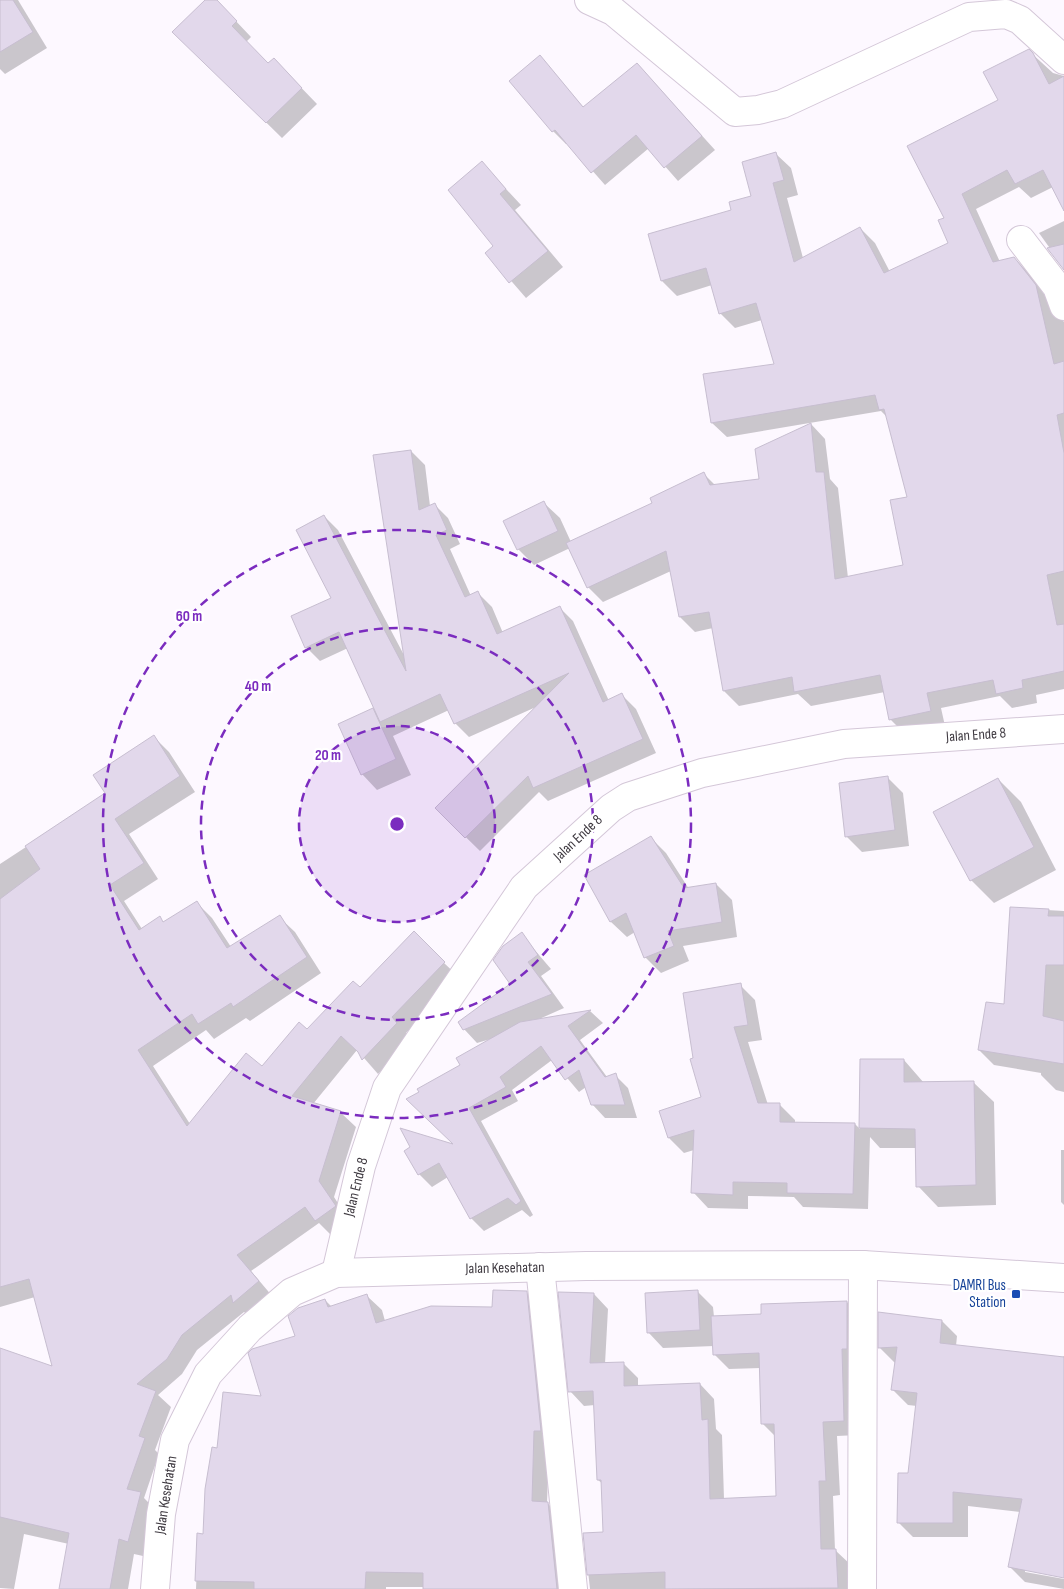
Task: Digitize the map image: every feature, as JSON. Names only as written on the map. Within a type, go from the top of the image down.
[{"type":"main road","points":[[589,0],[613,11],[735,112],[758,110],[782,104],[969,18],[1006,14],[1025,24],[1064,60]]},
{"type":"main road","points":[[1021,240],[1057,287],[1064,306]]},
{"type":"main road","name":"Jalan Ende 8","points":[[336,1273],[360,1166],[387,1088],[524,888],[611,808],[628,797],[702,773],[844,744],[1064,729]]},
{"type":"main road","points":[[862,1589],[863,1266]]},
{"type":"main road","name":"Jalan Kesehatan","points":[[155,1589],[161,1514],[175,1440],[208,1374],[250,1328],[292,1292],[336,1273],[540,1268],[863,1266],[1064,1278]]},
{"type":"main road","points":[[540,1268],[574,1589]]},
{"type":"building","points":[[0,0],[13,0],[33,32],[0,52]]},
{"type":"building","points":[[205,0],[217,0],[237,21],[232,26],[268,63],[274,58],[302,88],[266,123],[172,32]]},
{"type":"building","points":[[1029,49],[1049,84],[1064,76],[1064,211],[1043,170],[1015,184],[1007,170],[962,194],[993,262],[1014,257],[1036,285],[1054,364],[1064,361],[1064,413],[1057,415],[1064,453],[1064,571],[1047,575],[1057,625],[1064,624],[1064,671],[1022,680],[1023,688],[996,694],[993,680],[927,693],[931,711],[889,720],[880,675],[794,692],[792,677],[723,691],[709,612],[679,617],[666,551],[587,588],[566,543],[652,503],[650,498],[704,472],[710,485],[759,479],[755,449],[811,423],[816,472],[824,472],[835,579],[903,565],[890,500],[907,497],[884,409],[879,410],[875,395],[711,423],[703,374],[774,364],[756,303],[719,314],[706,268],[661,281],[648,234],[731,210],[729,202],[751,196],[742,162],[776,152],[784,180],[773,183],[794,262],[860,227],[884,273],[948,243],[938,220],[944,218],[907,146],[998,100],[983,72]]},
{"type":"building","points":[[540,55],[583,107],[637,63],[702,136],[664,168],[636,135],[591,173],[555,130],[552,132],[509,81]]},
{"type":"building","points":[[482,161],[506,189],[500,194],[548,251],[509,283],[485,253],[493,246],[448,190]]},
{"type":"building","points":[[1064,244],[1064,270],[1047,248]]},
{"type":"building","points":[[411,450],[419,510],[435,503],[447,530],[436,535],[465,597],[478,591],[497,634],[560,606],[603,702],[622,693],[643,739],[533,788],[528,776],[465,838],[435,808],[569,673],[454,724],[440,694],[380,722],[339,632],[305,648],[291,616],[331,598],[296,530],[324,515],[406,671],[373,455]]},
{"type":"building","points":[[544,501],[558,531],[517,550],[503,521]]},
{"type":"building","points":[[373,708],[396,759],[361,775],[338,724]]},
{"type":"building","points":[[154,735],[180,776],[115,819],[144,863],[110,885],[139,930],[160,916],[163,922],[197,901],[227,948],[280,915],[307,957],[233,1007],[231,1003],[198,1024],[192,1014],[138,1050],[187,1126],[246,1053],[262,1066],[299,1022],[307,1029],[353,981],[360,987],[414,931],[445,962],[392,1017],[397,1023],[362,1060],[358,1052],[341,1036],[292,1096],[341,1111],[319,1181],[336,1206],[315,1221],[305,1207],[237,1255],[259,1281],[233,1303],[231,1295],[182,1335],[167,1359],[137,1384],[156,1391],[139,1436],[145,1438],[127,1489],[141,1492],[128,1542],[119,1539],[110,1589],[59,1589],[69,1533],[0,1517],[0,1348],[52,1366],[29,1279],[0,1287],[0,899],[40,869],[25,846],[105,793],[93,775]]},
{"type":"building","points":[[888,776],[895,830],[845,837],[839,783]]},
{"type":"building","points":[[998,778],[1034,847],[970,881],[933,812]]},
{"type":"building","points":[[651,836],[684,888],[716,883],[722,922],[668,931],[674,946],[644,958],[626,913],[610,922],[584,875]]},
{"type":"building","points":[[1010,907],[1049,909],[1048,916],[1064,916],[1064,965],[1046,965],[1043,1016],[1064,1021],[1064,1064],[978,1050],[986,1002],[1004,1004]]},
{"type":"building","points":[[522,932],[538,955],[528,962],[552,994],[463,1030],[458,1022],[510,984],[493,960],[503,946]]},
{"type":"building","points":[[741,983],[748,1025],[734,1027],[758,1103],[780,1103],[780,1122],[855,1123],[853,1194],[787,1193],[787,1183],[733,1182],[733,1195],[691,1193],[694,1130],[668,1138],[659,1111],[701,1097],[690,1059],[693,1058],[683,993]]},
{"type":"building","points":[[591,1010],[568,1026],[605,1077],[616,1073],[625,1105],[591,1105],[579,1070],[565,1080],[541,1046],[500,1077],[506,1087],[469,1108],[521,1201],[516,1205],[508,1198],[470,1219],[439,1163],[418,1175],[404,1151],[410,1147],[400,1128],[453,1144],[406,1099],[419,1092],[417,1089],[460,1065],[456,1058],[520,1022]]},
{"type":"building","points":[[860,1059],[904,1059],[904,1082],[974,1081],[976,1185],[916,1187],[915,1129],[859,1128]]},
{"type":"building","points":[[493,1290],[527,1291],[541,1431],[534,1431],[532,1501],[548,1502],[557,1589],[423,1589],[423,1573],[366,1572],[365,1589],[254,1589],[254,1582],[195,1581],[197,1533],[203,1534],[205,1489],[212,1447],[217,1448],[223,1392],[261,1396],[248,1353],[252,1349],[295,1336],[288,1316],[298,1308],[325,1299],[328,1307],[367,1294],[376,1323],[431,1306],[492,1307]]},
{"type":"building","points":[[698,1290],[700,1330],[647,1333],[645,1293]]},
{"type":"building","points":[[558,1292],[594,1293],[590,1363],[624,1362],[624,1386],[700,1383],[702,1420],[708,1419],[710,1499],[776,1496],[774,1424],[761,1424],[759,1353],[713,1355],[711,1316],[761,1314],[761,1304],[847,1301],[847,1349],[842,1349],[844,1421],[823,1422],[826,1481],[819,1481],[821,1549],[836,1549],[838,1588],[665,1589],[665,1572],[587,1575],[583,1533],[603,1532],[601,1480],[597,1480],[593,1391],[568,1392]]},
{"type":"building","points":[[878,1312],[942,1320],[940,1343],[1064,1357],[1064,1578],[1008,1567],[1022,1499],[953,1492],[953,1523],[897,1523],[898,1473],[908,1473],[917,1393],[891,1390],[897,1347],[878,1348]]},
{"type":"place","name":"DAMRI Bus Station","points":[[1016,1294]]}]
